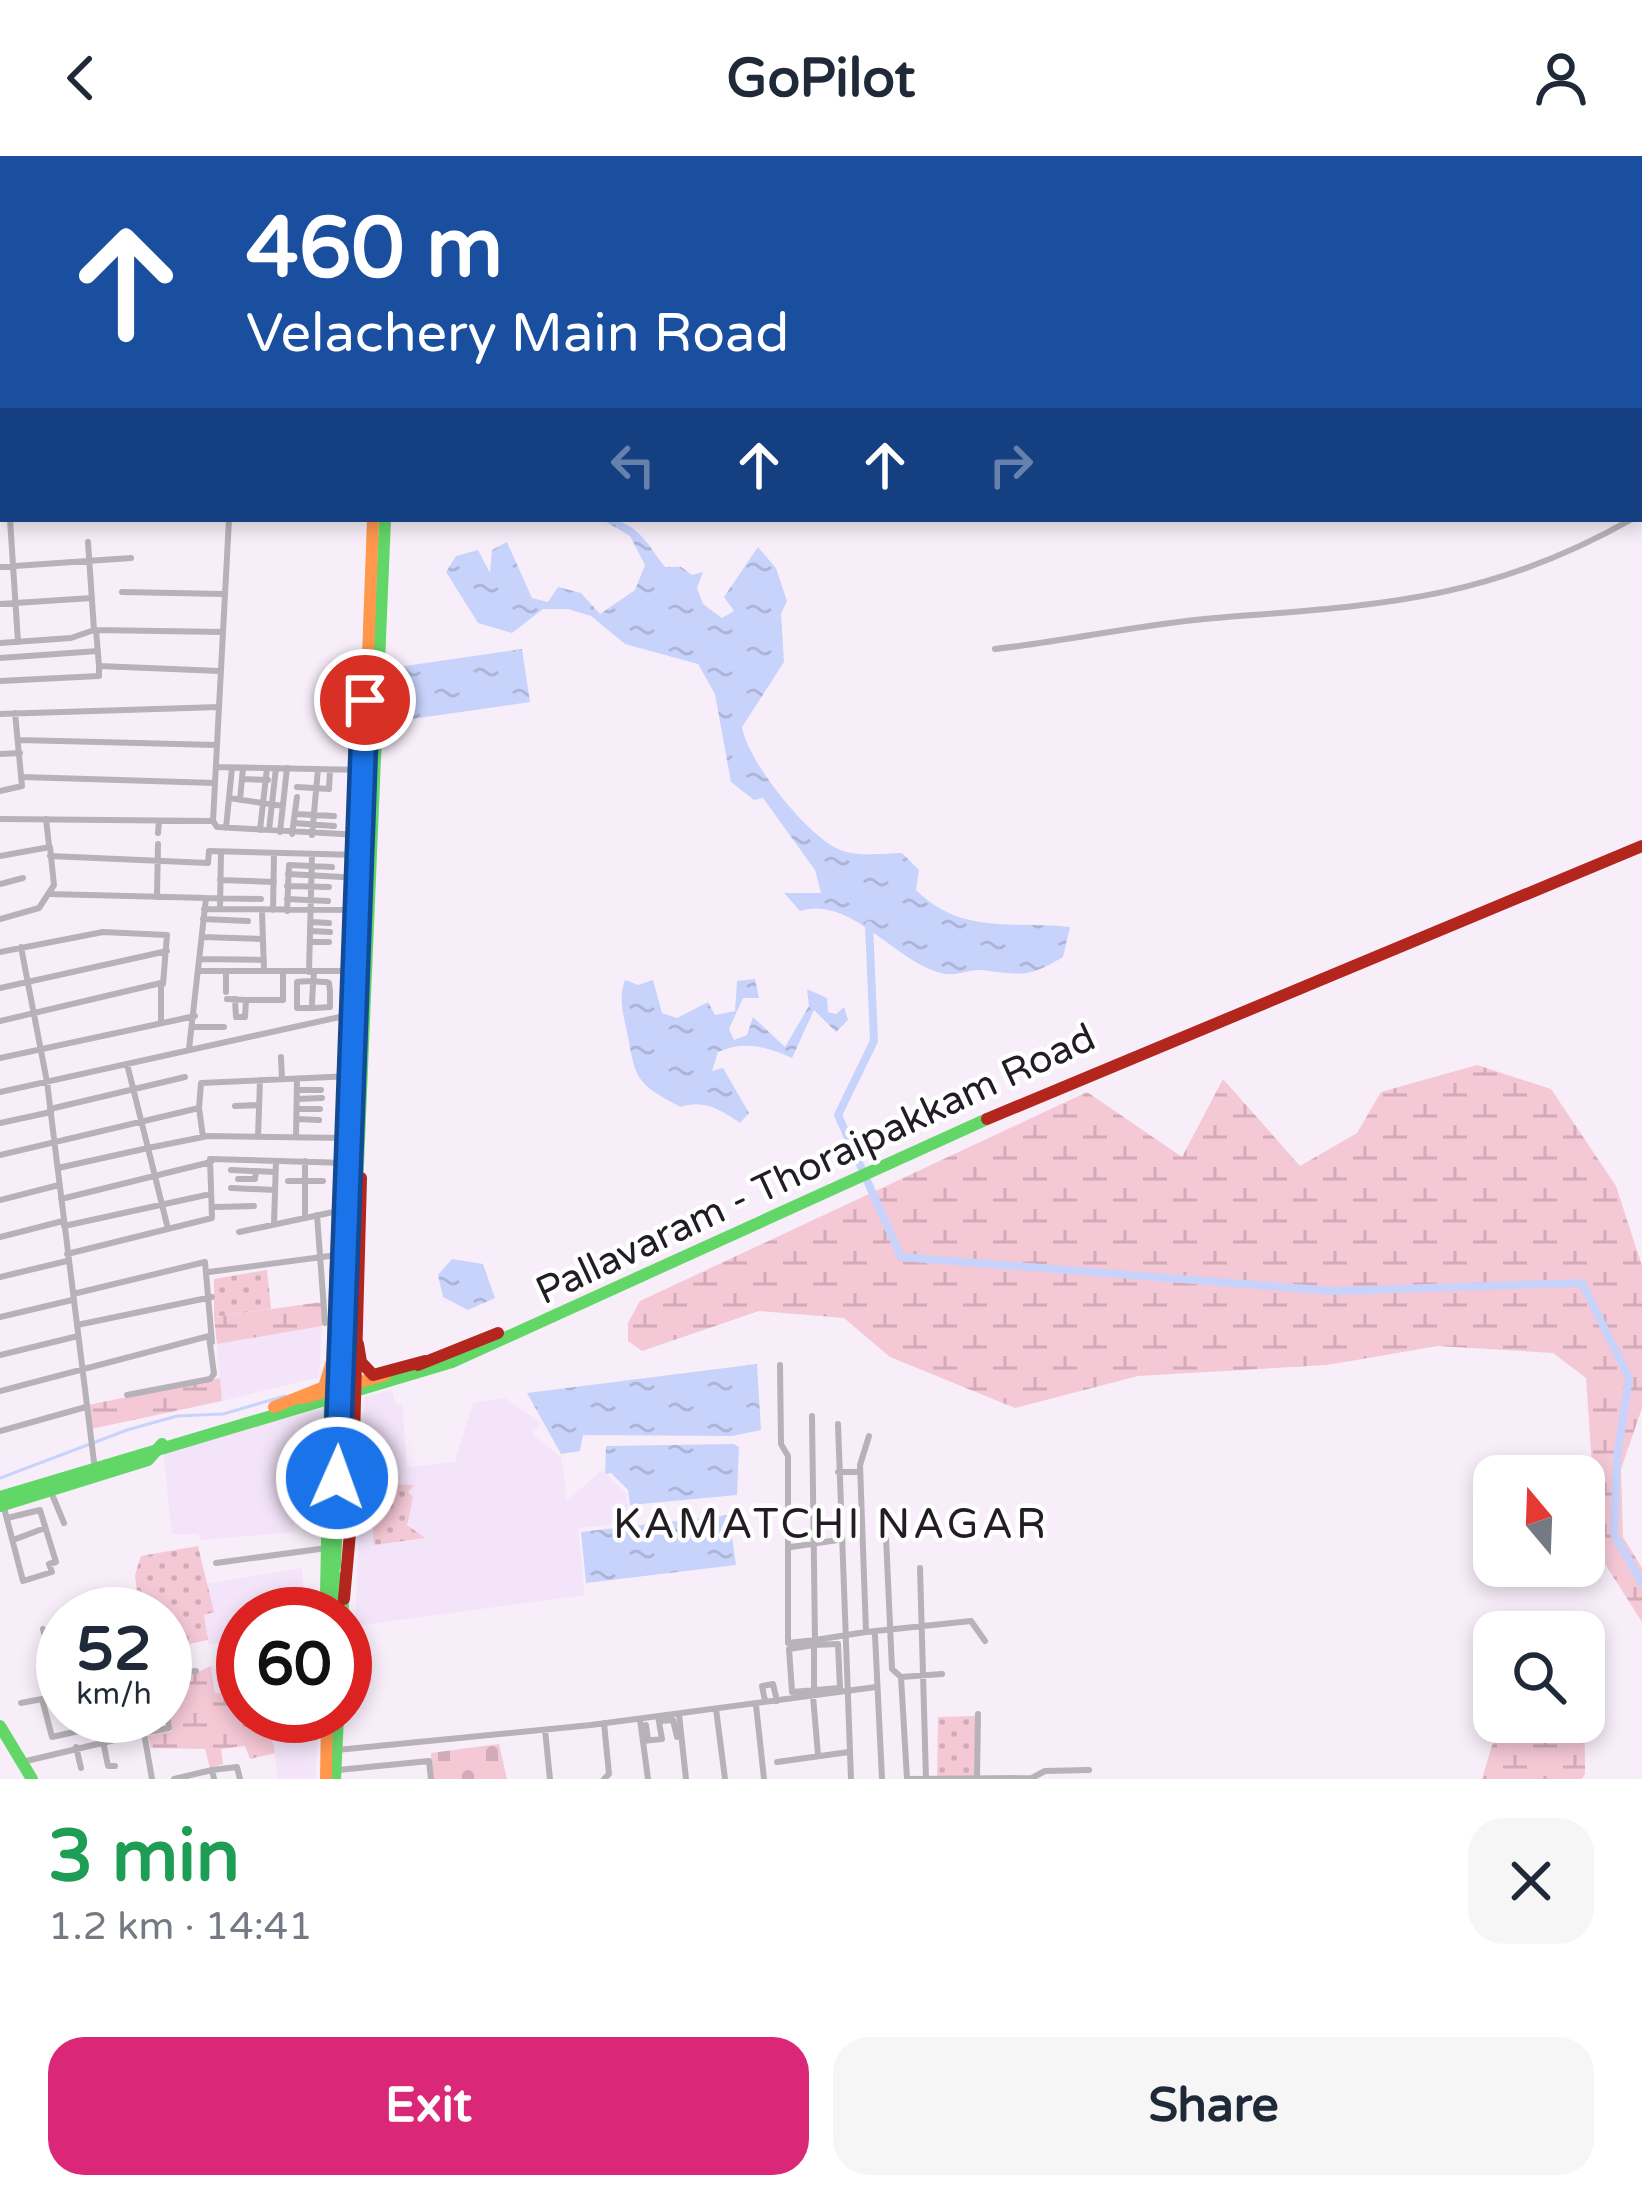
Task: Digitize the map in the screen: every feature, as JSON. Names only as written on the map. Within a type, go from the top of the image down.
[{"type":"main road","points":[[337,1587],[347,1211],[357,1096],[378,549],[374,522]]},
{"type":"main road","points":[[338,1587],[357,1389],[348,1138],[357,1096],[352,1076],[362,770],[378,549],[385,522]]},
{"type":"main road","name":"Pallavaram - Thoraipakkam Road","points":[[4,1503],[93,1455],[357,1389],[567,1309],[1077,1074],[1642,842]]},
{"type":"main road","points":[[333,1587],[327,1548],[333,1358],[329,1256],[347,1211]]},
{"type":"main road","points":[[358,1344],[367,1371],[373,1375],[424,1365]]},
{"type":"main road","points":[[274,1407],[324,1387],[333,1358]]},
{"type":"main road","name":"Pallavaram - Thoraipakkam Road","points":[[4,1503],[50,1483],[93,1455],[164,1442],[330,1395]]},
{"type":"main road","points":[[50,1483],[148,1460],[164,1442]]},
{"type":"main road","points":[[0,1726],[32,1779]]},
{"type":"main road","points":[[332,1776],[334,1745]]},
{"type":"street","points":[[5,522],[14,566],[18,642]]},
{"type":"street","points":[[213,821],[229,522]]},
{"type":"street","points":[[995,649],[1218,618],[1383,605],[1472,589],[1531,570],[1626,522]]},
{"type":"street","points":[[0,681],[99,676],[88,542]]},
{"type":"street","points":[[0,567],[131,558]]},
{"type":"street","points":[[122,592],[224,594]]},
{"type":"street","points":[[0,604],[92,598]]},
{"type":"street","points":[[0,644],[86,636],[95,630],[223,632]]},
{"type":"street","points":[[0,658],[98,651]]},
{"type":"street","points":[[99,666],[221,671]]},
{"type":"street","points":[[0,714],[219,707]]},
{"type":"street","points":[[0,790],[22,788],[15,713]]},
{"type":"street","points":[[19,740],[217,746]]},
{"type":"street","points":[[0,754],[20,753]]},
{"type":"street","points":[[216,767],[362,770]]},
{"type":"street","points":[[226,827],[232,768]]},
{"type":"street","points":[[240,800],[243,768]]},
{"type":"street","points":[[260,831],[272,768]]},
{"type":"street","points":[[280,832],[287,768]]},
{"type":"street","points":[[312,835],[318,769]]},
{"type":"street","points":[[297,787],[329,788],[330,769]]},
{"type":"street","points":[[22,777],[215,784]]},
{"type":"street","points":[[242,779],[270,780]]},
{"type":"street","points":[[292,834],[296,797]]},
{"type":"street","points":[[229,798],[283,806]]},
{"type":"street","points":[[267,804],[269,832]]},
{"type":"street","points":[[294,818],[334,821]]},
{"type":"street","points":[[0,920],[44,904],[50,894],[54,885],[46,819]]},
{"type":"street","points":[[0,820],[213,821],[269,832],[360,835]]},
{"type":"street","points":[[158,833],[159,821]]},
{"type":"street","points":[[157,897],[158,844]]},
{"type":"street","points":[[0,856],[50,851],[208,863],[209,851],[360,855]]},
{"type":"street","points":[[220,909],[221,852]]},
{"type":"street","points":[[273,911],[274,854]]},
{"type":"street","points":[[312,855],[312,1008]]},
{"type":"street","points":[[287,911],[288,874],[332,867]]},
{"type":"street","points":[[311,870],[342,878]]},
{"type":"street","points":[[0,884],[23,878]]},
{"type":"street","points":[[220,880],[274,882]]},
{"type":"street","points":[[287,886],[329,887]]},
{"type":"street","points":[[50,894],[261,899]]},
{"type":"street","points":[[189,1050],[202,937],[201,898]]},
{"type":"street","points":[[286,899],[328,901]]},
{"type":"street","points":[[204,909],[357,910]]},
{"type":"street","points":[[262,911],[264,971]]},
{"type":"street","points":[[203,919],[248,920]]},
{"type":"street","points":[[311,927],[329,928]]},
{"type":"street","points":[[0,952],[103,932],[167,935],[161,1023]]},
{"type":"street","points":[[202,937],[263,939]]},
{"type":"street","points":[[234,959],[235,938]]},
{"type":"street","points":[[312,948],[329,942]]},
{"type":"street","points":[[22,947],[47,1082],[93,1455]]},
{"type":"street","points":[[0,988],[166,951]]},
{"type":"street","points":[[200,959],[264,960]]},
{"type":"street","points":[[199,971],[355,971]]},
{"type":"street","points":[[226,971],[236,1017],[245,1017],[246,1000]]},
{"type":"street","points":[[230,997],[283,1000],[283,971]]},
{"type":"street","points":[[297,982],[313,982],[329,983],[330,1007],[297,1008],[297,982]]},
{"type":"street","points":[[0,1021],[163,984]]},
{"type":"street","points":[[296,991],[330,991]]},
{"type":"street","points":[[0,1092],[353,1014]]},
{"type":"street","points":[[0,1058],[194,1016]]},
{"type":"street","points":[[192,1028],[224,1027]]},
{"type":"street","points":[[281,1057],[282,1079]]},
{"type":"street","points":[[127,1064],[168,1230]]},
{"type":"street","points":[[202,1137],[201,1083],[352,1076]]},
{"type":"street","points":[[0,1124],[185,1077]]},
{"type":"street","points":[[296,1137],[297,1079]]},
{"type":"street","points":[[258,1137],[260,1080]]},
{"type":"street","points":[[297,1095],[321,1094]]},
{"type":"street","points":[[235,1106],[259,1105]]},
{"type":"street","points":[[0,1155],[199,1108]]},
{"type":"street","points":[[297,1109],[320,1109]]},
{"type":"street","points":[[296,1119],[319,1120]]},
{"type":"street","points":[[58,1168],[202,1137],[348,1138]]},
{"type":"street","points":[[274,1225],[276,1161]]},
{"type":"street","points":[[305,1161],[305,1218]]},
{"type":"street","points":[[61,1198],[211,1162],[305,1161],[351,1174]]},
{"type":"street","points":[[0,1277],[212,1218],[211,1162]]},
{"type":"street","points":[[231,1170],[275,1172]]},
{"type":"street","points":[[238,1179],[255,1179],[256,1171]]},
{"type":"street","points":[[287,1181],[323,1181]]},
{"type":"street","points":[[0,1200],[59,1185]]},
{"type":"street","points":[[231,1188],[275,1190]]},
{"type":"street","points":[[0,1237],[206,1195]]},
{"type":"street","points":[[215,1207],[254,1206]]},
{"type":"street","points":[[238,1232],[347,1211]]},
{"type":"street","points":[[317,1216],[329,1256],[325,1323]]},
{"type":"street","points":[[209,1272],[329,1256]]},
{"type":"street","points":[[0,1317],[205,1262],[212,1297],[210,1379],[128,1395]]},
{"type":"street","points":[[77,1325],[212,1297]]},
{"type":"street","points":[[0,1355],[78,1336]]},
{"type":"street","points":[[0,1391],[204,1336],[211,1342]]},
{"type":"street","points":[[780,1365],[781,1444],[788,1456],[791,1547],[789,1699]]},
{"type":"street","points":[[0,1431],[86,1407]]},
{"type":"street","points":[[812,1416],[818,1755]]},
{"type":"street","points":[[838,1424],[838,1540],[850,1779]]},
{"type":"street","points":[[866,1632],[860,1472],[869,1436]]},
{"type":"street","points":[[838,1472],[860,1472]]},
{"type":"street","points":[[50,1483],[55,1510],[62,1510],[64,1523]]},
{"type":"street","points":[[4,1503],[38,1508],[56,1562],[49,1564],[52,1572],[23,1581],[4,1503]]},
{"type":"street","points":[[885,1515],[892,1669],[901,1677],[908,1779],[1089,1770]]},
{"type":"street","points":[[13,1540],[45,1528]]},
{"type":"street","points":[[791,1547],[838,1540]]},
{"type":"street","points":[[216,1563],[327,1548]]},
{"type":"street","points":[[920,1568],[926,1779]]},
{"type":"street","points":[[778,1645],[787,1648],[921,1623],[971,1621],[985,1641]]},
{"type":"street","points":[[875,1635],[873,1687],[881,1779]]},
{"type":"street","points":[[334,1745],[642,1723],[789,1699],[814,1694],[841,1686],[838,1644],[815,1642],[789,1649],[791,1691],[814,1694],[873,1687]]},
{"type":"street","points":[[192,1672],[196,1671]]},
{"type":"street","points":[[901,1677],[942,1674]]},
{"type":"street","points":[[764,1779],[762,1686],[772,1684],[777,1700]]},
{"type":"street","points":[[20,1703],[36,1700]]},
{"type":"street","points":[[716,1709],[725,1779]]},
{"type":"street","points":[[679,1714],[686,1779]]},
{"type":"street","points":[[972,1779],[978,1714]]},
{"type":"street","points":[[660,1719],[664,1738],[679,1737]]},
{"type":"street","points":[[660,1719],[673,1720],[679,1737]]},
{"type":"street","points":[[646,1740],[662,1739],[660,1719]]},
{"type":"street","points":[[604,1723],[609,1774],[604,1779]]},
{"type":"street","points":[[642,1723],[648,1779]]},
{"type":"street","points":[[545,1730],[550,1779]]},
{"type":"street","points":[[428,1741],[431,1779]]},
{"type":"street","points":[[22,1762],[94,1743]]},
{"type":"street","points":[[103,1743],[108,1766],[115,1766]]},
{"type":"street","points":[[146,1743],[152,1779]]},
{"type":"street","points":[[76,1747],[81,1768]]},
{"type":"street","points":[[777,1762],[849,1752]]},
{"type":"street","points":[[332,1776],[429,1761]]},
{"type":"street","points":[[174,1779],[234,1766],[240,1779]]},
{"type":"shaded area","points":[[322,1326],[319,1377],[222,1401],[217,1344]]},
{"type":"shaded area","points":[[392,1390],[396,1405],[402,1405],[407,1467],[455,1462],[473,1403],[505,1398],[540,1423],[532,1434],[561,1457],[567,1501],[602,1470],[625,1492],[632,1522],[578,1528],[585,1595],[372,1624],[372,1587],[357,1587],[365,1397]]},
{"type":"shaded area","points":[[327,1408],[326,1498],[294,1500],[295,1532],[200,1540],[198,1534],[172,1534],[163,1449]]},
{"type":"shaded area","points":[[302,1568],[303,1587],[216,1587],[216,1644],[209,1645],[204,1614],[213,1612],[207,1584]]},
{"type":"shaded area","points":[[273,1743],[318,1743],[315,1779],[278,1779]]},
{"type":"green space","points":[[1477,1065],[1551,1089],[1616,1186],[1642,1266],[1642,1408],[1621,1469],[1623,1537],[1642,1568],[1642,1622],[1605,1564],[1605,1455],[1591,1455],[1586,1378],[1553,1353],[1438,1346],[1327,1365],[1138,1376],[1015,1408],[890,1357],[844,1318],[759,1311],[642,1351],[628,1341],[628,1323],[640,1301],[1087,1092],[1182,1157],[1223,1079],[1300,1166],[1357,1133],[1381,1092]]},
{"type":"green space","points":[[267,1270],[271,1309],[214,1317],[214,1279]]},
{"type":"green space","points":[[322,1302],[322,1326],[217,1344],[214,1317]]},
{"type":"green space","points":[[220,1378],[222,1401],[91,1429],[88,1405]]},
{"type":"green space","points":[[386,1484],[414,1485],[408,1492],[413,1497],[407,1525],[425,1538],[374,1545],[371,1499]]},
{"type":"green space","points":[[198,1546],[214,1612],[204,1615],[208,1640],[192,1643],[192,1587],[136,1587],[141,1556]]},
{"type":"green space","points":[[211,1666],[216,1743],[273,1743],[275,1753],[250,1759],[245,1746],[221,1749],[223,1764],[210,1768],[205,1749],[151,1748],[150,1743],[192,1743],[192,1675]]},
{"type":"green space","points":[[977,1716],[977,1778],[937,1777],[938,1717]]},
{"type":"green space","points":[[1493,1743],[1585,1743],[1582,1779],[1482,1779]]},
{"type":"green space","points":[[499,1744],[507,1779],[432,1779],[431,1753]]},
{"type":"water","points":[[606,522],[631,527],[665,567],[681,567],[692,575],[703,572],[697,588],[703,604],[722,618],[734,611],[724,597],[758,547],[776,568],[787,601],[781,614],[784,662],[742,727],[755,759],[797,816],[843,851],[902,853],[919,870],[916,890],[951,914],[988,923],[1070,927],[1063,957],[1024,973],[945,974],[909,958],[837,912],[800,911],[784,893],[821,893],[815,870],[763,798],[754,800],[731,782],[715,694],[698,664],[625,644],[591,616],[568,609],[543,609],[512,633],[478,623],[446,572],[456,556],[478,550],[490,573],[492,550],[507,542],[532,598],[548,602],[558,587],[581,593],[600,614],[635,590],[645,565],[630,536]]},
{"type":"water","points":[[522,649],[530,702],[405,720],[398,667]]},
{"type":"water","points":[[755,979],[759,998],[743,998],[729,1029],[734,1040],[747,1035],[753,1017],[785,1047],[809,1006],[807,989],[827,998],[828,1012],[836,1014],[844,1007],[848,1020],[836,1032],[814,1010],[792,1058],[756,1046],[718,1052],[712,1071],[723,1068],[749,1113],[740,1123],[705,1105],[681,1107],[645,1084],[635,1068],[623,1014],[625,980],[638,985],[653,980],[662,1013],[677,1018],[708,1002],[715,1015],[735,1011],[737,981]]},
{"type":"water","points":[[452,1259],[483,1264],[495,1298],[468,1310],[443,1297],[438,1275]]},
{"type":"water","points":[[757,1364],[761,1430],[732,1436],[583,1435],[580,1451],[561,1454],[527,1393]]},
{"type":"water","points":[[606,1446],[739,1447],[737,1495],[630,1505],[628,1490],[611,1473],[605,1474]]},
{"type":"water","points":[[729,1515],[736,1565],[586,1583],[581,1532]]},
{"type":"waterway","points":[[349,890],[352,862]]},
{"type":"waterway","points":[[346,967],[349,917]]},
{"type":"waterway","points":[[869,925],[874,1041],[838,1115],[901,1257],[1333,1291],[1582,1283],[1629,1378],[1617,1457],[1614,1534],[1642,1583]]},
{"type":"waterway","points":[[345,1010],[346,974]]},
{"type":"waterway","points":[[0,1478],[127,1430],[177,1416],[223,1414],[285,1396]]},
{"type":"traffic: fast","points":[[356,1212],[385,522]]},
{"type":"traffic: fast","points":[[0,1497],[452,1362],[987,1119]]},
{"type":"traffic: fast","points":[[334,1566],[347,1211]]},
{"type":"traffic: fast","points":[[326,1587],[330,1396]]},
{"type":"traffic: fast","points":[[0,1506],[148,1460],[162,1444]]},
{"type":"traffic: fast","points":[[332,1587],[334,1566]]},
{"type":"traffic: fast","points":[[342,1578],[342,1587]]},
{"type":"traffic: fast","points":[[0,1726],[32,1779]]},
{"type":"traffic: fast","points":[[335,1779],[337,1743]]},
{"type":"traffic: slow","points":[[348,1203],[373,522]]},
{"type":"traffic: slow","points":[[332,1366],[338,1211],[345,1180]]},
{"type":"traffic: slow","points":[[274,1407],[324,1387],[333,1358]]},
{"type":"traffic: slow","points":[[303,1398],[385,1375]]},
{"type":"traffic: slow","points":[[326,1779],[327,1743]]},
{"type":"traffic: jam","points":[[987,1119],[1642,846]]},
{"type":"traffic: jam","points":[[345,1587],[352,1511],[361,1178]]},
{"type":"traffic: jam","points":[[418,1365],[498,1333]]},
{"type":"traffic: jam","points":[[358,1344],[361,1362],[373,1375],[425,1361]]},
{"type":"district","name":"KAMATCHI NAGAR","points":[[831,1523]]},
{"type":"route","points":[[337,1478],[365,700]]}]
